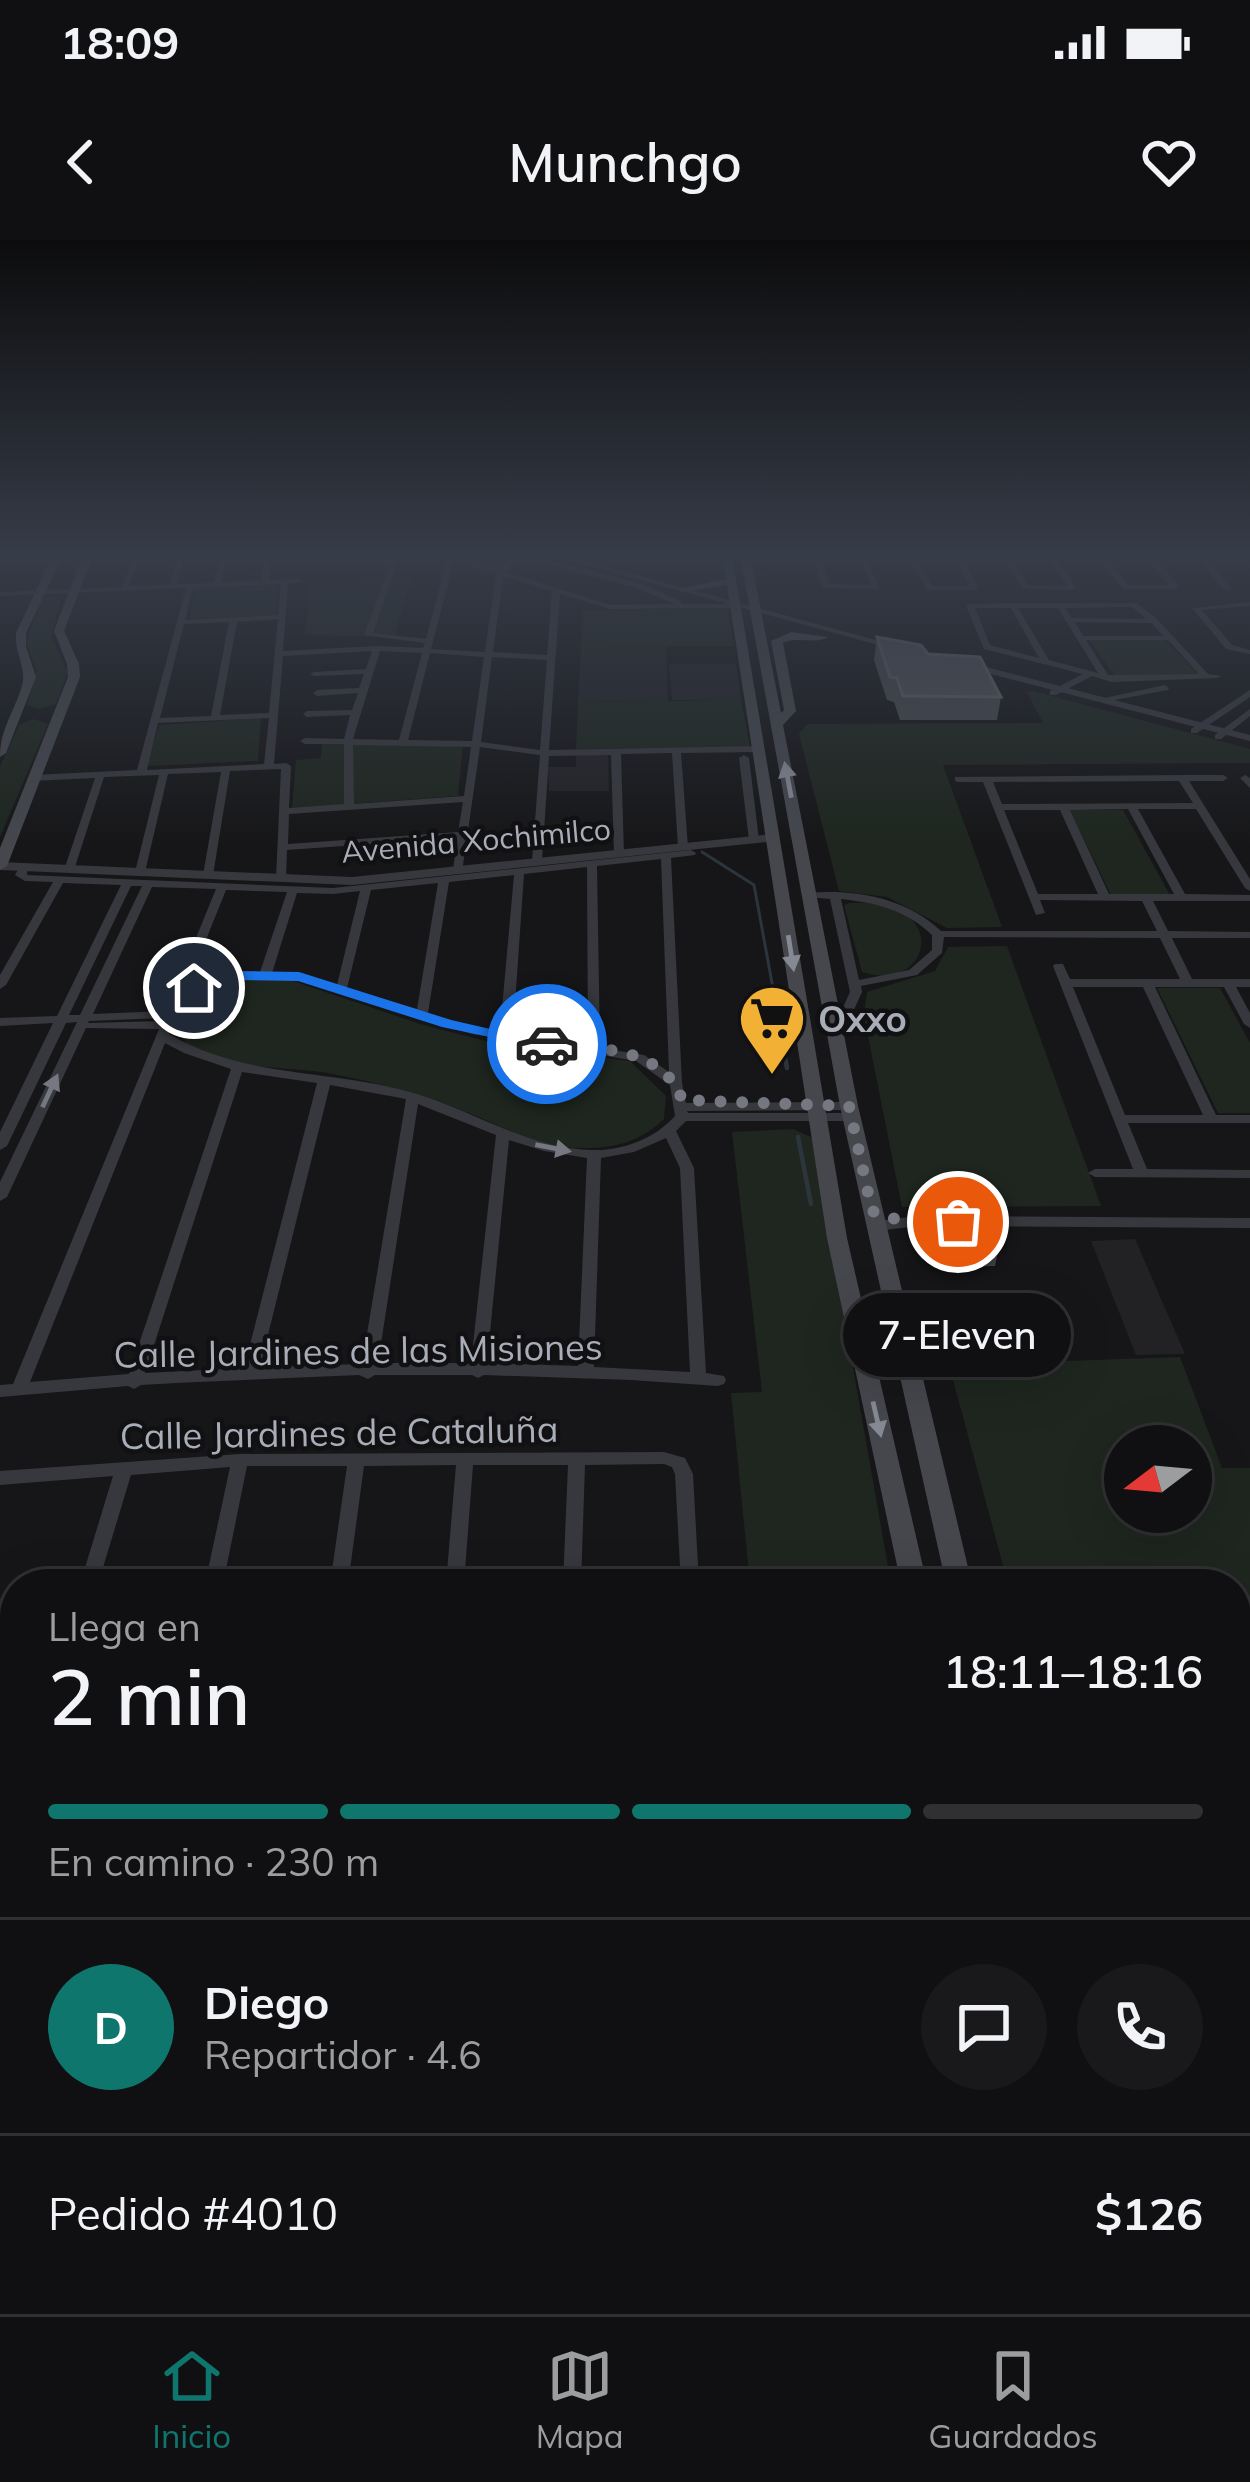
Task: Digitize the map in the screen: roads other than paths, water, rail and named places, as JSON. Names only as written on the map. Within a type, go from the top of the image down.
[{"type":"main road","points":[[0,866],[32,778],[38,714],[23,652]]},
{"type":"main road","points":[[0,753],[14,721],[62,706],[75,672],[66,652]]},
{"type":"main road","points":[[743,652],[760,749],[763,838],[781,890],[836,1238],[911,1569]]},
{"type":"main road","points":[[763,652],[850,1112],[956,1569]]},
{"type":"main road","points":[[770,652],[778,658]]},
{"type":"main road","points":[[777,652],[790,711],[778,724]]},
{"type":"main road","points":[[763,838],[799,837]]},
{"type":"main road","points":[[781,890],[810,891]]},
{"type":"main road","points":[[836,1238],[874,1219]]},
{"type":"street","points":[[141,773],[174,652]]},
{"type":"street","points":[[214,718],[227,652]]},
{"type":"street","points":[[269,765],[278,654],[322,652]]},
{"type":"street","points":[[349,807],[348,739],[376,652]]},
{"type":"street","points":[[404,741],[424,652]]},
{"type":"street","points":[[455,652],[550,658]]},
{"type":"street","points":[[458,870],[488,652]]},
{"type":"street","points":[[537,862],[551,652]]},
{"type":"street","points":[[899,652],[909,654]]},
{"type":"street","points":[[975,654],[979,652]]},
{"type":"street","points":[[1005,652],[1105,678],[1173,683],[1220,679],[1205,676],[1173,683],[1104,699]]},
{"type":"street","points":[[1040,652],[1046,663]]},
{"type":"street","points":[[1089,652],[1105,678]]},
{"type":"street","points":[[1183,652],[1205,676]]},
{"type":"street","points":[[947,664],[1226,732]]},
{"type":"street","points":[[314,674],[369,671]]},
{"type":"street","points":[[1058,691],[1090,674]]},
{"type":"street","points":[[317,693],[362,690]]},
{"type":"street","points":[[1058,691],[1203,725],[1250,742]]},
{"type":"street","points":[[1203,725],[1250,693]]},
{"type":"street","points":[[307,714],[355,712]]},
{"type":"street","points":[[1226,732],[1250,712]]},
{"type":"street","points":[[155,721],[273,715]]},
{"type":"street","points":[[305,740],[474,744],[546,753],[760,749]]},
{"type":"street","points":[[64,875],[127,883],[144,878],[221,887],[366,888],[667,856],[687,850],[676,751]]},
{"type":"street","points":[[616,752],[620,854]]},
{"type":"street","points":[[744,758],[763,838]]},
{"type":"street","points":[[32,778],[286,766],[281,878]]},
{"type":"street","points":[[208,875],[226,768]]},
{"type":"street","points":[[2,1187],[82,1022],[144,878],[164,772]]},
{"type":"street","points":[[0,985],[64,875],[100,776]]},
{"type":"street","points":[[1182,778],[1250,888]]},
{"type":"street","points":[[958,779],[1223,778]]},
{"type":"street","points":[[986,779],[1040,913]]},
{"type":"street","points":[[285,811],[466,800]]},
{"type":"street","points":[[998,807],[1198,806]]},
{"type":"street","points":[[1064,807],[1106,898]]},
{"type":"street","points":[[1132,807],[1182,898]]},
{"type":"street","points":[[283,847],[461,835]]},
{"type":"street","name":"Avenida Xochimilco","points":[[0,866],[64,875],[352,881],[687,850],[763,838]]},
{"type":"street","points":[[667,856],[676,1083],[686,1168],[698,1378]]},
{"type":"street","points":[[592,864],[594,1047]]},
{"type":"street","name":"Avenida Xochimilco","points":[[0,876],[28,870]]},
{"type":"street","points":[[506,1038],[519,872]]},
{"type":"street","points":[[422,1015],[444,879]]},
{"type":"street","points":[[0,1146],[127,883]]},
{"type":"street","points":[[20,1389],[221,887]]},
{"type":"street","points":[[342,987],[366,888]]},
{"type":"street","points":[[266,973],[293,890]]},
{"type":"street","points":[[810,891],[889,903],[924,920],[939,939]]},
{"type":"street","points":[[835,895],[855,984],[851,1010],[836,1036]]},
{"type":"street","points":[[1034,897],[1250,898]]},
{"type":"street","points":[[1147,899],[1188,982]]},
{"type":"street","points":[[939,939],[1250,939]]},
{"type":"street","points":[[855,984],[913,973],[932,958],[939,939]]},
{"type":"street","points":[[1059,966],[1142,1174]]},
{"type":"street","points":[[179,994],[222,978],[266,973],[342,987],[506,1038],[594,1047],[640,1058],[676,1083]]},
{"type":"street","points":[[1066,983],[1250,983]]},
{"type":"street","points":[[1147,983],[1211,1119]]},
{"type":"street","points":[[1228,983],[1250,1024]]},
{"type":"street","points":[[0,1022],[165,1025],[197,1057],[413,1097],[503,1135],[564,1151],[594,1154],[632,1148],[679,1116],[747,1099],[771,1112],[850,1112]]},
{"type":"street","points":[[134,1383],[238,1066]]},
{"type":"street","points":[[250,1375],[325,1079]]},
{"type":"street","points":[[368,1373],[413,1097]]},
{"type":"street","points":[[679,1116],[754,1125],[771,1112]]},
{"type":"street","points":[[1120,1119],[1250,1119]]},
{"type":"street","points":[[478,1372],[503,1135]]},
{"type":"street","points":[[586,1375],[594,1154]]},
{"type":"street","points":[[1095,1173],[1250,1174]]},
{"type":"street","points":[[874,1219],[1250,1223]]},
{"type":"street","name":"Calle Jardines de las Misiones","points":[[0,1391],[250,1375],[368,1373],[718,1380]]},
{"type":"street","name":"Calle Jardines de Cataluña","points":[[2,1482],[240,1460],[664,1458],[679,1462],[684,1474],[689,1569]]},
{"type":"street","points":[[217,1569],[240,1460]]},
{"type":"street","points":[[341,1569],[356,1460]]},
{"type":"street","points":[[456,1569],[465,1461]]},
{"type":"street","points":[[573,1569],[577,1461]]},
{"type":"street","points":[[94,1569],[124,1468]]},
{"type":"waterway","points":[[702,852],[754,885],[775,999]]},
{"type":"waterway","points":[[774,996],[787,1068]]},
{"type":"waterway","points":[[798,1137],[811,1204]]},
{"type":"place","name":"Oxxo","points":[[772,1077]]},
{"type":"place","name":"7-Eleven","points":[[958,1222]]}]
